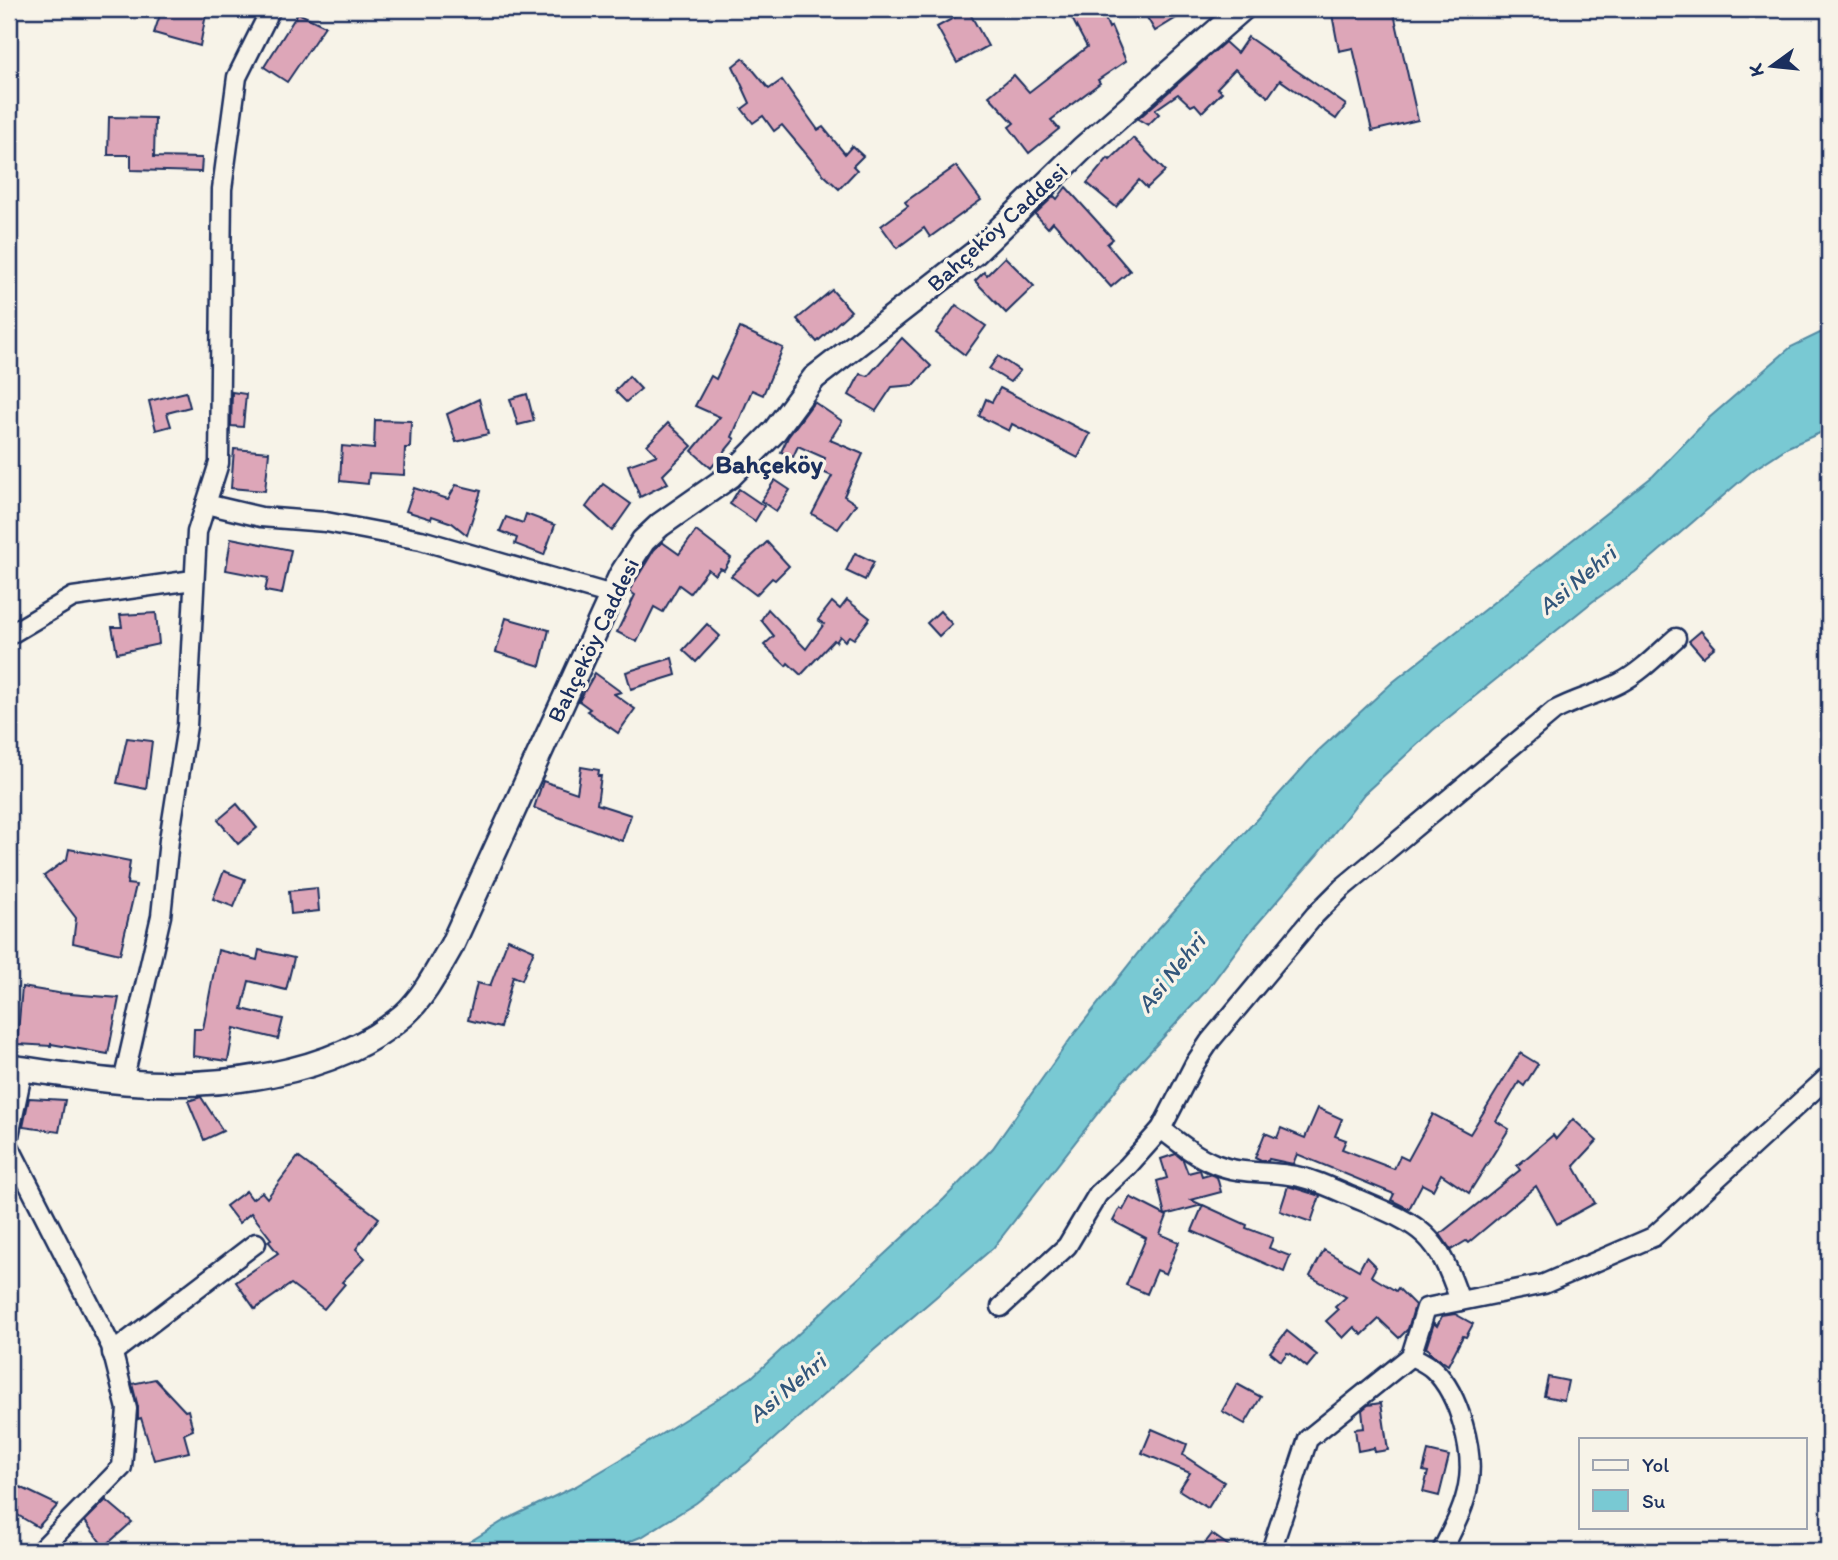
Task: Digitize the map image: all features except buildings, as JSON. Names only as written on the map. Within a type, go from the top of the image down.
[{"type":"main road","name":"Bahçeköy Caddesi","points":[[16,1068],[123,1082],[163,1084],[256,1077],[303,1068],[338,1054],[377,1035],[405,1014],[429,984],[452,945],[621,575],[643,541],[660,525],[730,476],[774,432],[814,378],[975,253],[1082,149],[1241,9]]},
{"type":"street","points":[[123,1082],[161,916],[169,840],[187,726],[197,532],[219,463],[222,189],[237,77],[271,9]]},
{"type":"street","points":[[206,504],[261,517],[326,522],[421,540],[612,595]]},
{"type":"street","points":[[9,635],[73,597],[193,580]]},
{"type":"street","points":[[1001,1307],[1067,1246],[1098,1194],[1161,1129],[1194,1065],[1210,1041],[1315,915],[1342,888],[1554,711],[1638,672],[1676,638]]},
{"type":"street","points":[[9,1136],[16,1068]]},
{"type":"street","points":[[1271,1551],[1308,1439],[1411,1356],[1426,1308],[1544,1283],[1653,1237],[1829,1076]]},
{"type":"street","points":[[1161,1129],[1194,1153],[1216,1164],[1239,1171],[1308,1178],[1405,1219],[1423,1232],[1439,1250],[1450,1271],[1460,1301]]},
{"type":"street","points":[[9,1146],[113,1353],[127,1409],[122,1467],[40,1551]]},
{"type":"street","points":[[113,1353],[256,1243]]},
{"type":"street","points":[[1411,1356],[1433,1368],[1447,1386],[1459,1412],[1469,1458],[1469,1484],[1461,1512],[1441,1551]]},
{"type":"water","name":"Asi Nehri","points":[[1820,333],[1829,333],[1829,429],[1788,447],[1753,470],[1635,572],[1592,602],[1433,730],[1364,794],[1317,855],[1251,931],[1206,991],[1122,1082],[993,1248],[747,1463],[696,1503],[643,1536],[606,1551],[455,1551],[505,1520],[576,1486],[752,1377],[944,1199],[993,1148],[1071,1038],[1149,939],[1318,751],[1393,682],[1653,476],[1709,418],[1791,347]]},
{"type":"district","name":"Bahçeköy","points":[[769,464]]}]
